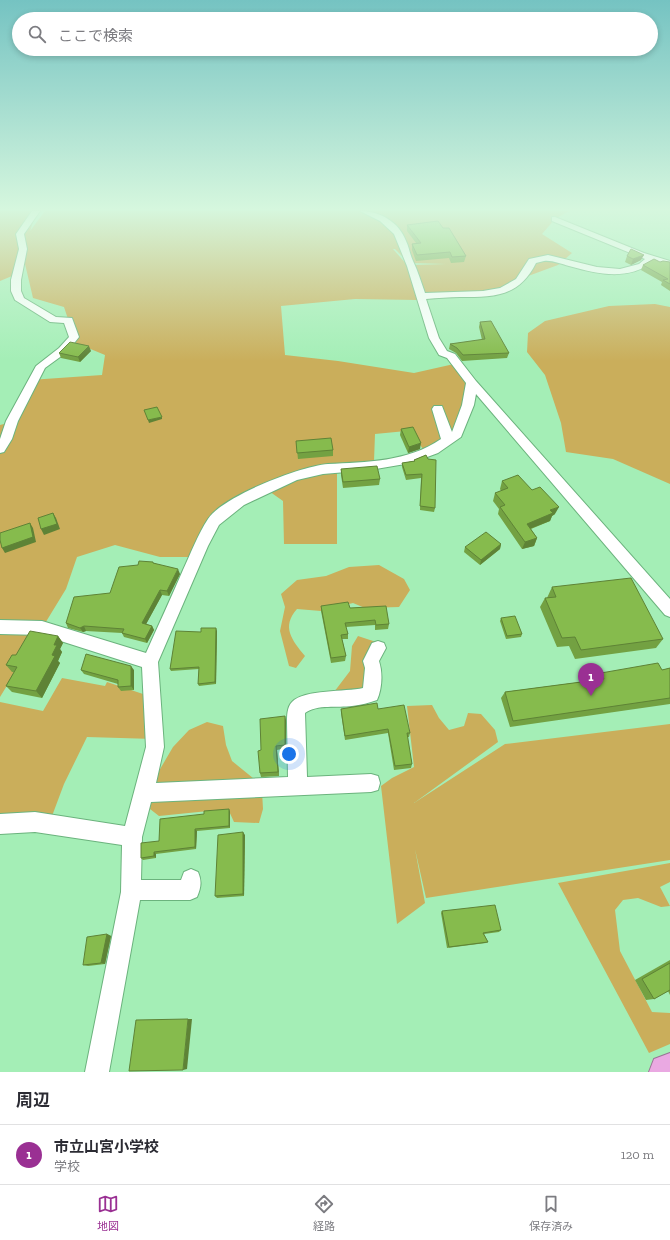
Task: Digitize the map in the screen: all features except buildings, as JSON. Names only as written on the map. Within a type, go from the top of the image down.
[{"type":"street","points":[[0,449],[6,439],[5,424],[41,366],[63,350],[74,337],[68,320],[54,320],[43,315],[20,300],[16,291],[16,280],[20,261]]},
{"type":"street","points":[[408,261],[411,265],[434,338],[443,353],[451,356],[472,383],[670,610]]},
{"type":"street","points":[[420,296],[490,294],[505,290],[517,284],[528,272],[532,261]]},
{"type":"street","points":[[560,261],[605,272],[635,270],[650,261]]},
{"type":"street","points":[[659,261],[670,264]]},
{"type":"street","points":[[97,1072],[131,890],[132,837],[144,793],[154,747],[150,662],[201,546],[214,521],[239,501],[294,476],[323,469],[370,466],[411,459],[434,450],[457,434],[468,405],[472,383]]},
{"type":"street","points":[[438,410],[448,441]]},
{"type":"street","points":[[0,627],[42,628],[150,662]]},
{"type":"street","points":[[298,786],[296,726],[297,709],[301,705],[319,700],[356,699],[372,694],[371,661],[378,648]]},
{"type":"street","points":[[144,793],[371,783]]},
{"type":"street","points":[[0,824],[35,822],[132,837]]},
{"type":"street","points":[[131,890],[190,890],[191,879]]},
{"type":"shaded area","points":[[0,261],[18,261],[12,276],[0,281]]},
{"type":"shaded area","points":[[24,261],[404,261],[408,266],[418,300],[355,299],[281,306],[285,355],[338,361],[414,373],[454,364],[472,383],[457,434],[425,452],[412,433],[406,431],[375,434],[374,461],[337,464],[337,544],[284,544],[283,501],[266,489],[213,522],[195,557],[160,557],[115,545],[77,557],[66,589],[0,697],[0,425],[12,422],[30,380],[102,375],[105,355],[76,343],[64,307],[33,298]]},
{"type":"shaded area","points":[[407,261],[563,261],[558,265],[520,279],[498,291],[463,294],[419,293],[411,265],[446,264],[409,263]]},
{"type":"shaded area","points":[[655,304],[670,307],[670,484],[613,459],[566,452],[561,423],[545,375],[527,352],[528,333],[545,321],[609,306]]},
{"type":"shaded area","points":[[379,565],[404,579],[410,590],[399,607],[365,608],[353,603],[321,611],[297,609],[292,616],[289,628],[293,639],[305,656],[296,668],[289,666],[280,631],[285,607],[281,594],[297,580],[326,576],[349,567]]},
{"type":"shaded area","points":[[358,636],[376,642],[366,691],[331,696],[350,671],[352,646]]},
{"type":"shaded area","points":[[62,678],[105,686],[107,682],[149,696],[154,739],[87,737],[64,784],[52,816],[0,819],[0,702],[43,711]]},
{"type":"shaded area","points":[[432,705],[439,718],[449,730],[464,726],[468,713],[481,714],[495,730],[498,742],[414,803],[505,744],[670,724],[670,860],[426,898],[415,849],[425,903],[397,924],[381,786],[392,778],[414,767],[407,706]]},
{"type":"shaded area","points":[[207,722],[223,726],[226,745],[232,761],[259,783],[262,791],[263,809],[259,823],[234,822],[228,809],[159,816],[150,809],[156,776],[173,747],[189,730]]},
{"type":"shaded area","points":[[670,863],[670,882],[660,887],[670,906],[661,907],[638,898],[623,900],[615,910],[620,951],[652,1012],[670,1013],[670,1044],[649,1053],[558,883]]},
{"type":"place","name":"市立山宮小学校","points":[[591,696]]}]
